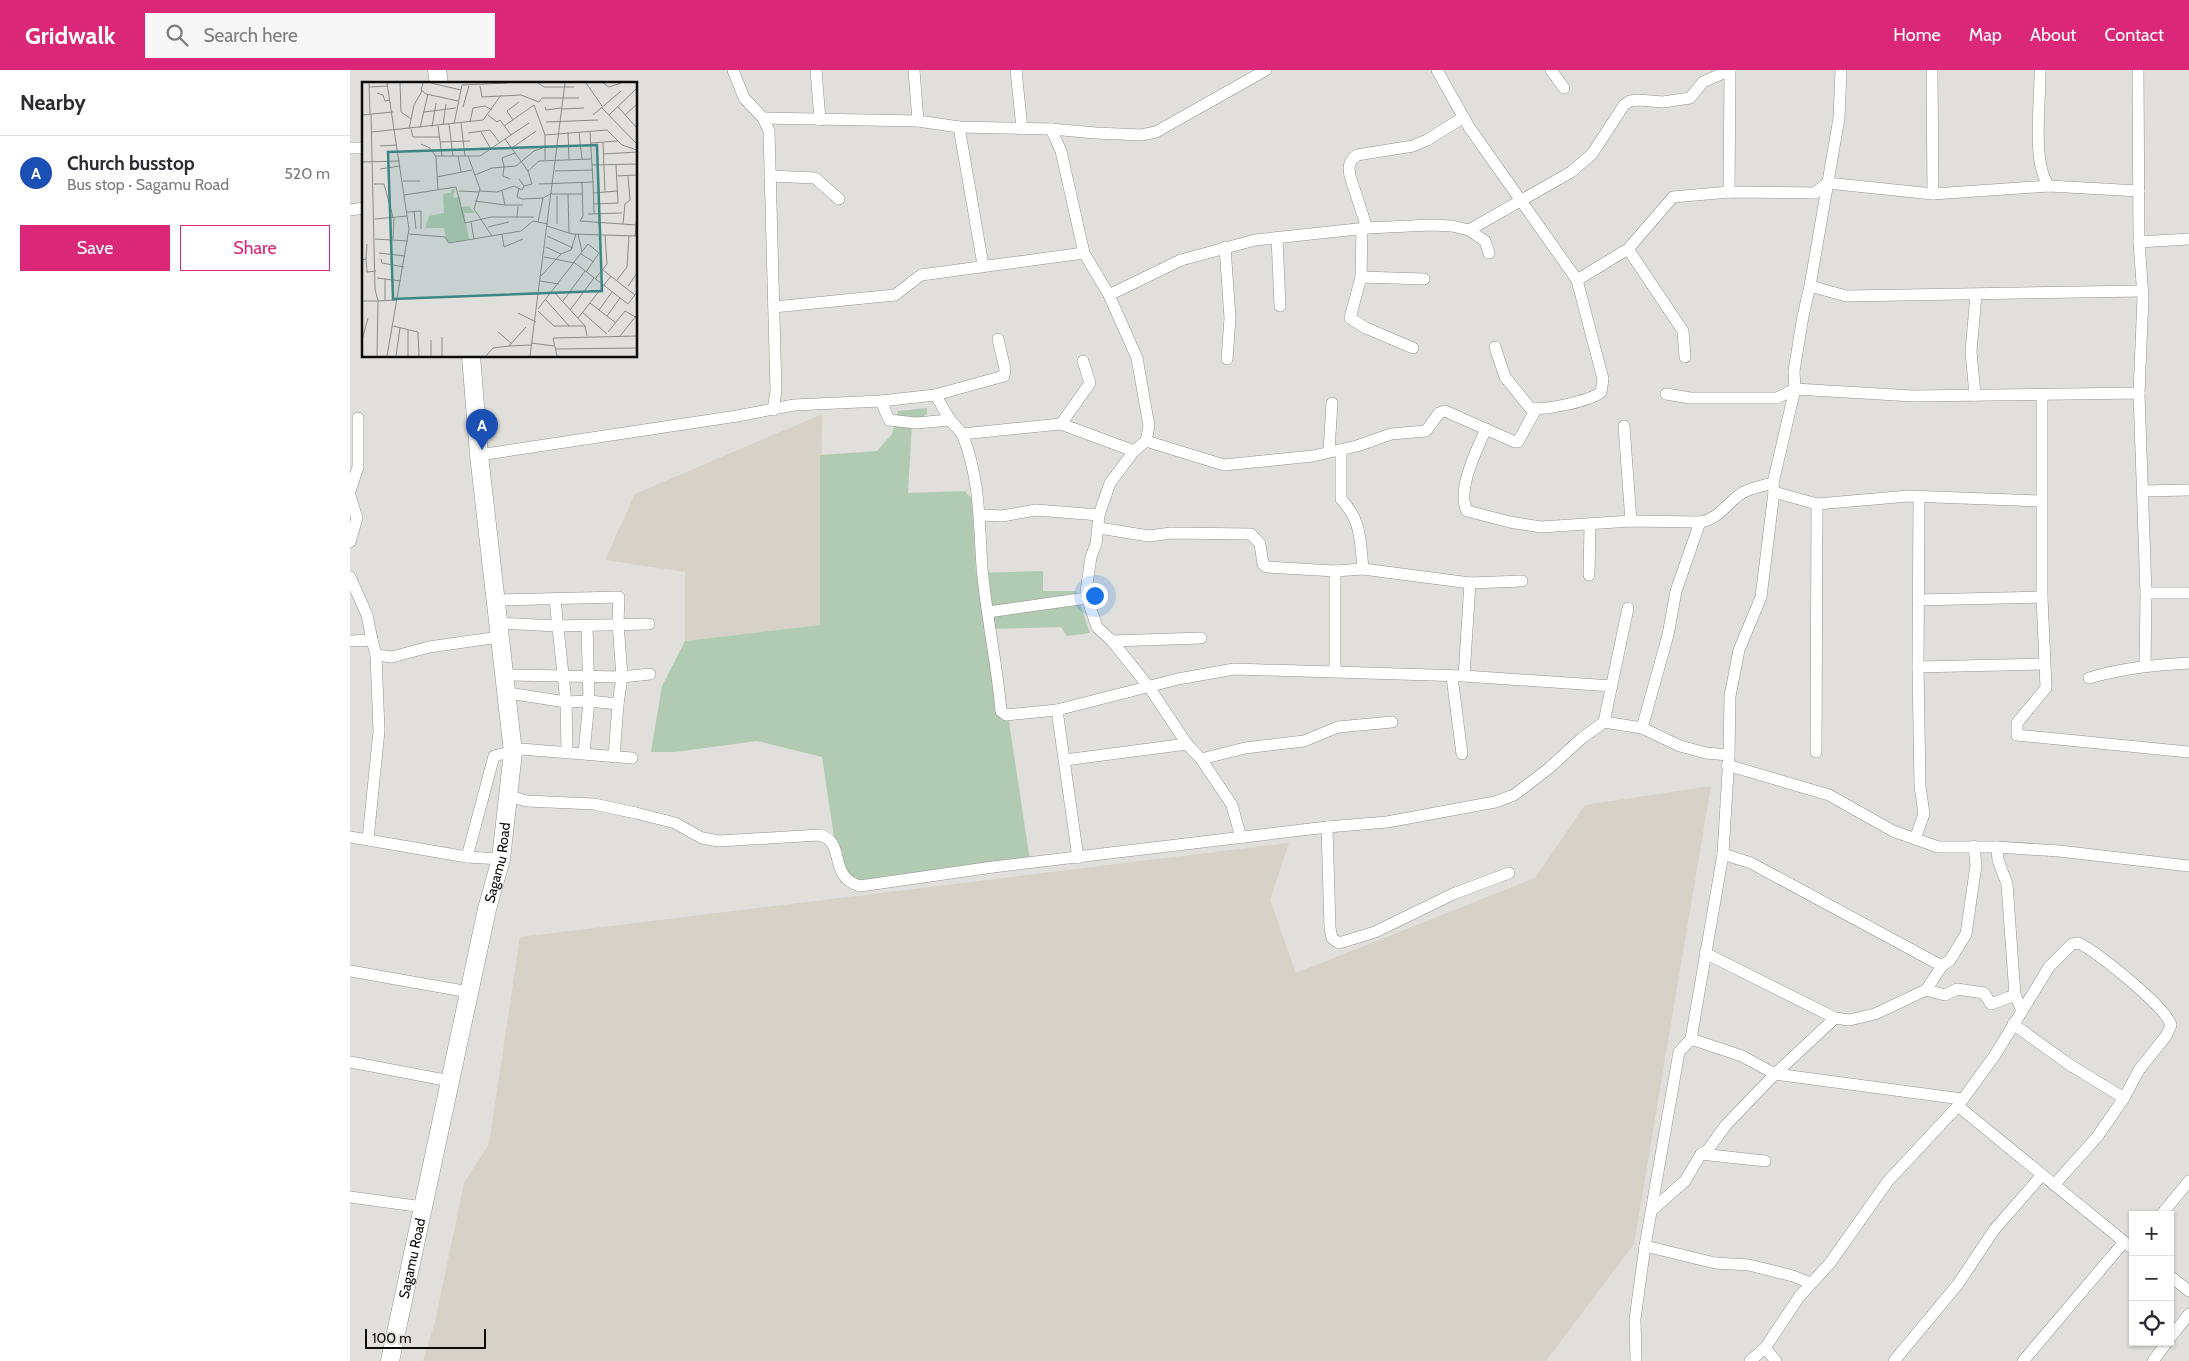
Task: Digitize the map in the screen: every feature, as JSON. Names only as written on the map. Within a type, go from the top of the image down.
[{"type":"highway","name":"Sagamu Road","points":[[390,1361],[487,909],[501,859],[513,752],[508,693],[498,630],[479,455],[471,358]]},
{"type":"street","points":[[733,70],[744,98],[763,118],[770,131],[776,391],[773,410]]},
{"type":"street","points":[[816,70],[820,120]]},
{"type":"street","points":[[914,70],[918,121]]},
{"type":"street","points":[[1016,70],[1022,129]]},
{"type":"street","points":[[763,118],[918,121],[959,127],[1051,129],[1142,135],[1156,132],[1252,74],[1266,70]]},
{"type":"street","points":[[1551,70],[1564,88]]},
{"type":"street","points":[[1469,230],[1572,172],[1592,154],[1624,105],[1630,101],[1663,102],[1690,98],[1703,82],[1730,70],[1729,192]]},
{"type":"street","points":[[1636,1361],[1635,1319],[1645,1246],[1679,1052],[1691,1039],[1723,854],[1730,696],[1739,650],[1761,597],[1774,487],[1795,389],[1796,358],[1838,118],[1841,70]]},
{"type":"street","points":[[1932,70],[1933,194]]},
{"type":"street","points":[[2040,70],[2038,137],[2044,180],[2049,186]]},
{"type":"street","points":[[2138,70],[2139,242],[2142,291],[2138,394],[2146,593],[2145,666]]},
{"type":"street","points":[[1440,71],[1464,117],[1577,280],[1603,379],[1603,388],[1595,397],[1536,409],[1530,408],[1505,377],[1496,347]]},
{"type":"street","points":[[1413,348],[1366,328],[1350,318],[1361,277],[1364,229],[1348,167],[1351,160],[1357,155],[1420,143],[1464,117]]},
{"type":"street","points":[[959,127],[983,265]]},
{"type":"street","points":[[1051,129],[1061,151],[1084,253],[1109,295],[1137,358],[1148,411],[1149,426],[1146,441],[1134,451],[1110,483],[1099,515],[1099,528],[1087,575],[1087,598],[1097,627],[1112,640],[1149,688],[1232,805],[1241,838]]},
{"type":"street","points":[[1061,151],[1074,132]]},
{"type":"street","points":[[770,176],[815,178],[839,199]]},
{"type":"street","points":[[1577,280],[1628,249],[1673,197],[1729,192],[1815,193],[1827,183],[1933,194],[2049,186],[2139,191]]},
{"type":"street","points":[[1109,295],[1181,260],[1262,238],[1364,229],[1431,225],[1452,226],[1469,230],[1485,241],[1489,253]]},
{"type":"street","points":[[1277,238],[1280,306]]},
{"type":"street","points":[[2139,242],[2189,238]]},
{"type":"street","points":[[1225,247],[1230,318],[1227,359]]},
{"type":"street","points":[[1628,249],[1683,331],[1685,357]]},
{"type":"street","points":[[774,307],[895,295],[921,275],[983,265],[1084,253]]},
{"type":"street","points":[[1361,277],[1424,279]]},
{"type":"street","points":[[1810,286],[1846,296],[2142,291]]},
{"type":"street","points":[[1975,395],[1971,351],[1976,294]]},
{"type":"street","points":[[479,455],[773,410],[794,405],[881,401],[935,395],[1004,376],[1005,369],[998,339]]},
{"type":"street","points":[[1061,424],[1090,383],[1083,361]]},
{"type":"street","points":[[1666,394],[1690,398],[1777,398],[1795,389],[1913,396],[2138,394]]},
{"type":"street","points":[[935,395],[950,420],[962,434],[975,479],[981,514],[982,567],[1002,711],[1006,715],[1057,710],[1187,677],[1234,669],[1458,676],[1612,686]]},
{"type":"street","points":[[2042,395],[2042,597],[2046,688],[2017,723],[2017,735],[2189,752]]},
{"type":"street","points":[[881,401],[889,420],[916,423],[950,420]]},
{"type":"street","points":[[1332,403],[1335,451],[1342,500],[1354,512],[1359,527],[1363,569]]},
{"type":"street","points":[[1146,441],[1224,465],[1313,456],[1391,434],[1426,432],[1442,411],[1518,442],[1536,409]]},
{"type":"street","points":[[350,491],[358,467],[358,418]]},
{"type":"street","points":[[962,434],[1061,424],[1134,451]]},
{"type":"street","points":[[1624,426],[1631,521]]},
{"type":"street","points":[[1486,429],[1474,456],[1464,496],[1464,504],[1467,511],[1510,522],[1541,527],[1631,521],[1700,522],[1708,520],[1725,509],[1740,495],[1774,487],[1817,504],[1919,496],[2041,501]]},
{"type":"street","points":[[2143,491],[2189,490]]},
{"type":"street","points":[[350,496],[357,518],[350,542]]},
{"type":"street","points":[[1915,839],[1924,814],[1920,786],[1918,667],[1919,496]]},
{"type":"street","points":[[1816,752],[1817,504]]},
{"type":"street","points":[[981,514],[1002,516],[1036,510],[1099,515]]},
{"type":"street","points":[[1642,728],[1668,635],[1676,591],[1700,522]]},
{"type":"street","points":[[1589,575],[1590,525]]},
{"type":"street","points":[[1099,528],[1149,536],[1171,533],[1251,534],[1260,544],[1263,564],[1267,567],[1335,571],[1363,569],[1470,583],[1522,581]]},
{"type":"street","points":[[1335,571],[1335,671]]},
{"type":"street","points":[[350,577],[366,614],[376,655],[379,731],[368,839]]},
{"type":"street","points":[[1462,754],[1458,676],[1470,583]]},
{"type":"street","points":[[2146,593],[2189,593]]},
{"type":"street","points":[[495,600],[619,597],[618,623],[622,677],[614,757]]},
{"type":"street","points":[[1918,600],[2042,597]]},
{"type":"street","points":[[988,612],[1087,598]]},
{"type":"street","points":[[555,600],[556,626],[566,702],[567,751]]},
{"type":"street","points":[[509,796],[527,801],[594,804],[636,813],[674,823],[702,838],[719,842],[819,835],[827,837],[834,844],[843,876],[850,883],[860,886],[993,867],[1418,817],[1495,802],[1514,795],[1604,722],[1628,608]]},
{"type":"street","points":[[376,655],[392,657],[498,630],[618,623],[649,624]]},
{"type":"street","points":[[584,753],[589,701],[587,625]]},
{"type":"street","points":[[1112,640],[1201,638]]},
{"type":"street","points":[[350,641],[372,640]]},
{"type":"street","points":[[2089,678],[2118,670],[2189,663]]},
{"type":"street","points":[[1918,667],[2044,664]]},
{"type":"street","points":[[504,675],[622,677],[650,674]]},
{"type":"street","points":[[508,693],[566,702],[589,701],[618,704]]},
{"type":"street","points":[[1057,710],[1065,760],[1066,786],[1078,858]]},
{"type":"street","points":[[1201,759],[1245,748],[1304,740],[1338,727],[1392,722]]},
{"type":"street","points":[[1604,722],[1642,728],[1680,746],[1728,760],[1829,795],[1893,831],[1938,847],[1997,847],[2123,857],[2189,866]]},
{"type":"street","points":[[1065,760],[1187,744]]},
{"type":"street","points":[[467,857],[492,758],[521,749],[567,751],[632,758]]},
{"type":"street","points":[[1327,827],[1330,928],[1332,938],[1339,943],[1375,932],[1453,894],[1509,873]]},
{"type":"street","points":[[350,837],[467,857],[501,859]]},
{"type":"street","points":[[1705,953],[1836,1018],[1849,1020],[1875,1014],[1926,990],[1942,966],[1950,960],[1966,934],[1976,865],[1974,846]]},
{"type":"street","points":[[1997,847],[1998,860],[2007,884],[2015,995],[2022,1011]]},
{"type":"street","points":[[1723,854],[1751,863],[1942,966]]},
{"type":"street","points":[[1750,1361],[1765,1348],[1810,1283],[1830,1264],[1888,1181],[1960,1102],[1995,1054],[2050,967],[2072,944],[2079,943],[2112,966],[2164,1013],[2171,1025],[2166,1036],[2139,1070],[2124,1098],[2098,1137],[2054,1185]]},
{"type":"street","points":[[350,971],[469,992]]},
{"type":"street","points":[[1926,990],[1945,995],[1957,989],[1984,993],[1991,1004],[2015,995]]},
{"type":"street","points":[[1652,1210],[1685,1181],[1701,1154],[1707,1151],[1726,1125],[1775,1074],[1836,1018]]},
{"type":"street","points":[[2013,1024],[2070,1065],[2124,1098]]},
{"type":"street","points":[[1691,1039],[1742,1056],[1775,1074],[1960,1102],[2042,1175],[2129,1245]]},
{"type":"street","points":[[350,1062],[450,1081]]},
{"type":"street","points":[[1701,1154],[1765,1161]]},
{"type":"street","points":[[1894,1361],[1958,1284],[1994,1230],[2042,1175]]},
{"type":"street","points":[[2164,1211],[2189,1182]]},
{"type":"street","points":[[350,1197],[423,1207]]},
{"type":"street","points":[[1645,1246],[1716,1263],[1749,1266],[1792,1276],[1810,1283]]},
{"type":"street","points":[[2023,1361],[2129,1247]]},
{"type":"street","points":[[1792,1276],[1799,1297]]},
{"type":"street","points":[[2174,1279],[2189,1291]]},
{"type":"street","points":[[2174,1333],[2189,1314]]},
{"type":"street","points":[[2153,1361],[2164,1346]]},
{"type":"street","points":[[1765,1348],[1776,1361]]},
{"type":"shaded area","points":[[822,414],[820,625],[685,641],[685,572],[605,560],[635,494]]},
{"type":"shaded area","points":[[1711,786],[1634,1244],[1546,1361],[423,1361],[435,1322],[464,1183],[489,1144],[520,937],[1289,843],[1270,900],[1296,973],[1535,878],[1585,805]]},
{"type":"green space","points":[[927,408],[927,414],[912,423],[908,493],[965,491],[972,499],[976,573],[1043,571],[1043,591],[1076,591],[1090,633],[1067,636],[1061,627],[995,629],[1030,861],[841,883],[822,757],[757,741],[675,752],[651,752],[662,686],[685,641],[820,625],[820,455],[877,451],[892,434],[898,411]]},
{"type":"place","name":"Church busstop","points":[[482,450]]}]
